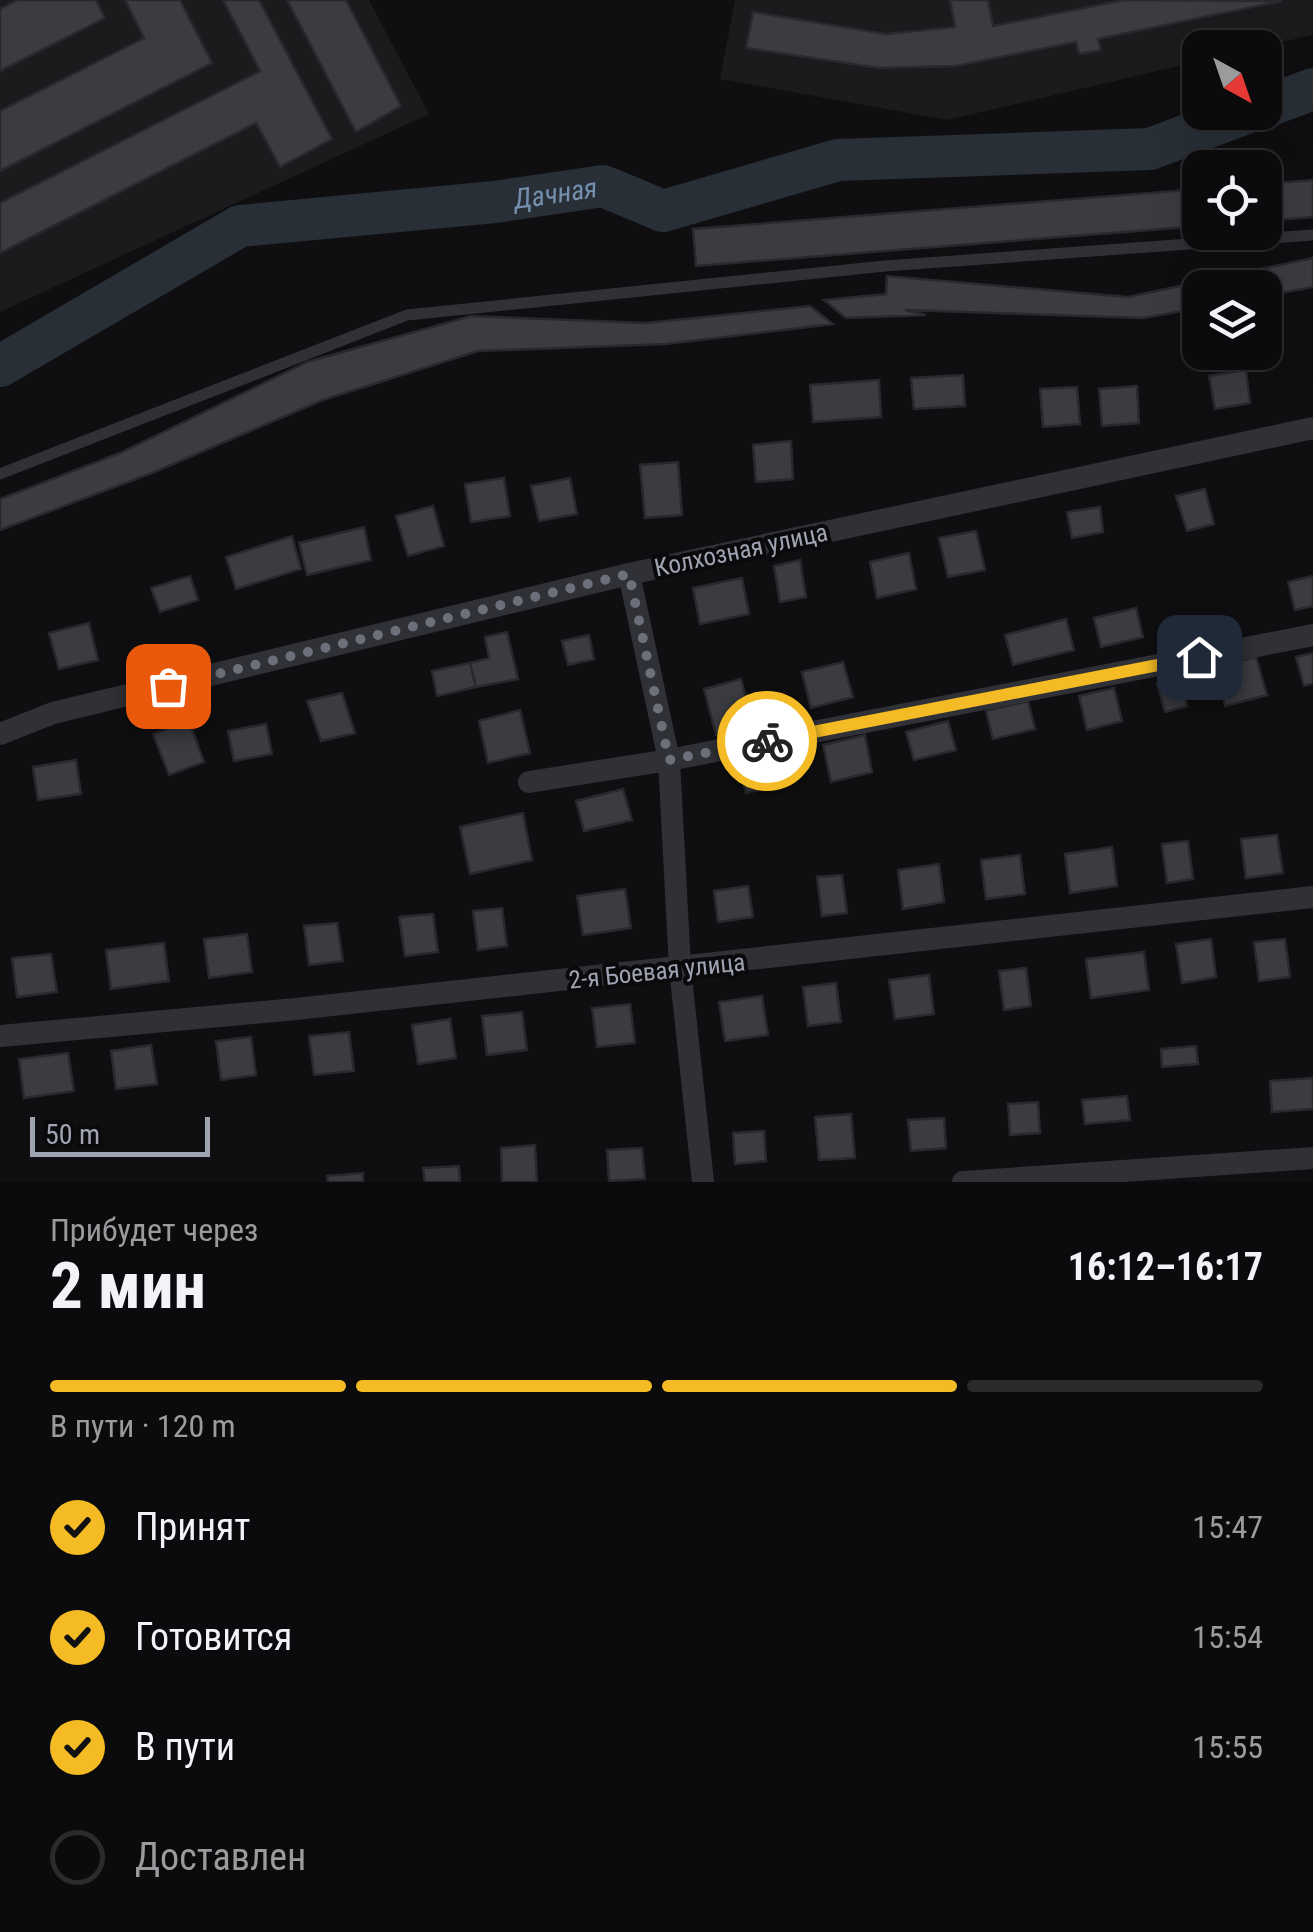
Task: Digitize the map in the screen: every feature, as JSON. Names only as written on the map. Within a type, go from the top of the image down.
[{"type":"street","name":"Колхозная улица","points":[[0,734],[53,714],[629,574],[1313,428]]},
{"type":"street","points":[[629,574],[669,760],[680,968],[703,1182]]},
{"type":"street","points":[[528,782],[669,760],[1313,635]]},
{"type":"street","name":"2-я Боевая улица","points":[[0,1036],[680,968],[1313,898]]},
{"type":"street","points":[[962,1182],[1313,1158]]},
{"type":"lane","points":[[0,474],[407,315],[885,266],[1313,236]]},
{"type":"shaded area","points":[[0,0],[369,0],[429,114],[0,312]]},
{"type":"shaded area","points":[[735,0],[1313,0],[1313,35],[1282,42],[1282,30],[1182,30],[1182,65],[947,120],[720,79]]},
{"type":"building","points":[[17,0],[96,0],[105,18],[0,71],[0,9]]},
{"type":"building","points":[[125,0],[180,0],[212,63],[0,171],[0,111],[144,38]]},
{"type":"building","points":[[223,0],[259,0],[332,139],[280,167],[256,123],[0,253],[0,203],[260,71]]},
{"type":"building","points":[[287,0],[346,0],[401,106],[356,132]]},
{"type":"building","points":[[950,0],[988,0],[993,26],[1124,0],[1282,1],[1098,39],[1101,50],[1079,54],[1076,42],[956,66],[879,68],[746,48],[753,12],[886,34],[955,27]]},
{"type":"building","points":[[1313,180],[1313,217],[1282,220],[1282,183]]},
{"type":"building","points":[[1182,190],[1182,227],[696,266],[693,229]]},
{"type":"building","points":[[1313,258],[1313,287],[1282,293],[1282,270],[1256,270]]},
{"type":"building","points":[[887,276],[1128,297],[1182,286],[1182,311],[1143,318],[905,310],[926,315],[846,318],[824,300],[886,294]]},
{"type":"building","points":[[810,306],[833,324],[666,344],[478,351],[323,400],[152,473],[0,530],[0,499],[120,453],[307,362],[471,316],[646,323]]},
{"type":"building","points":[[1246,370],[1250,403],[1215,409],[1209,376]]},
{"type":"building","points":[[963,375],[965,406],[914,409],[911,378]]},
{"type":"building","points":[[879,380],[881,417],[813,422],[810,385]]},
{"type":"building","points":[[1137,386],[1139,423],[1102,426],[1099,389]]},
{"type":"building","points":[[1077,387],[1080,424],[1043,427],[1040,389]]},
{"type":"building","points":[[791,441],[793,479],[756,482],[753,445]]},
{"type":"building","points":[[678,462],[682,515],[645,518],[640,465]]},
{"type":"building","points":[[504,478],[510,516],[471,522],[465,484]]},
{"type":"building","points":[[570,478],[577,514],[539,521],[531,486]]},
{"type":"building","points":[[1205,489],[1214,524],[1187,531],[1176,496]]},
{"type":"building","points":[[433,506],[444,546],[408,556],[396,516]]},
{"type":"building","points":[[1100,507],[1103,532],[1072,538],[1067,512]]},
{"type":"building","points":[[364,527],[371,560],[307,575],[299,543]]},
{"type":"building","points":[[976,531],[985,570],[948,577],[939,538]]},
{"type":"building","points":[[292,536],[301,569],[236,589],[226,557]]},
{"type":"building","points":[[909,553],[916,589],[877,598],[870,562]]},
{"type":"building","points":[[800,560],[806,597],[780,602],[774,566]]},
{"type":"building","points":[[190,576],[198,600],[160,612],[151,588]]},
{"type":"building","points":[[1313,576],[1313,606],[1295,610],[1288,582]]},
{"type":"building","points":[[742,578],[749,614],[700,624],[693,588]]},
{"type":"building","points":[[1136,608],[1143,637],[1101,647],[1094,618]]},
{"type":"building","points":[[1066,619],[1074,650],[1013,665],[1005,635]]},
{"type":"building","points":[[89,623],[98,660],[59,669],[49,633]]},
{"type":"building","points":[[507,632],[518,679],[476,687],[470,663],[489,658],[485,637]]},
{"type":"building","points":[[589,635],[594,659],[568,665],[562,641]]},
{"type":"building","points":[[1313,653],[1313,683],[1304,686],[1296,657]]},
{"type":"building","points":[[1256,657],[1267,695],[1225,706],[1215,667]]},
{"type":"building","points":[[843,662],[853,697],[811,708],[802,672]]},
{"type":"building","points":[[470,663],[476,687],[437,696],[432,671]]},
{"type":"building","points":[[1180,678],[1187,706],[1165,712],[1157,683]]},
{"type":"building","points":[[741,679],[753,724],[716,735],[704,689]]},
{"type":"building","points":[[1114,688],[1122,721],[1087,730],[1079,696]]},
{"type":"building","points":[[342,693],[355,733],[321,741],[307,701]]},
{"type":"building","points":[[1028,701],[1035,729],[993,739],[986,711]]},
{"type":"building","points":[[520,710],[530,753],[488,763],[479,721]]},
{"type":"building","points":[[189,721],[204,762],[169,775],[153,734]]},
{"type":"building","points":[[948,721],[956,750],[914,760],[906,732]]},
{"type":"building","points":[[266,724],[272,754],[234,761],[228,731]]},
{"type":"building","points":[[865,735],[872,772],[831,782],[823,745]]},
{"type":"building","points":[[781,754],[788,783],[746,793],[739,765]]},
{"type":"building","points":[[76,760],[81,794],[38,800],[33,767]]},
{"type":"building","points":[[623,789],[632,820],[584,831],[576,801]]},
{"type":"building","points":[[523,813],[532,860],[470,874],[460,827]]},
{"type":"building","points":[[1277,835],[1283,873],[1246,878],[1241,839]]},
{"type":"building","points":[[1188,841],[1193,879],[1167,883],[1162,844]]},
{"type":"building","points":[[1112,847],[1117,886],[1070,893],[1065,854]]},
{"type":"building","points":[[1020,855],[1025,894],[986,899],[981,860]]},
{"type":"building","points":[[939,864],[944,902],[903,909],[898,870]]},
{"type":"building","points":[[842,875],[847,913],[822,916],[817,877]]},
{"type":"building","points":[[748,886],[753,917],[718,922],[714,891]]},
{"type":"building","points":[[625,889],[631,928],[583,935],[577,896]]},
{"type":"building","points":[[502,908],[507,946],[478,950],[473,911]]},
{"type":"building","points":[[433,914],[438,952],[405,956],[399,917]]},
{"type":"building","points":[[337,923],[343,961],[309,965],[304,926]]},
{"type":"building","points":[[247,934],[252,972],[209,978],[204,939]]},
{"type":"building","points":[[1211,939],[1216,977],[1182,983],[1176,944]]},
{"type":"building","points":[[1285,939],[1290,977],[1259,981],[1254,942]]},
{"type":"building","points":[[164,943],[169,981],[111,989],[106,950]]},
{"type":"building","points":[[1144,952],[1149,990],[1091,998],[1086,959]]},
{"type":"building","points":[[51,954],[57,992],[17,997],[12,958]]},
{"type":"building","points":[[1026,968],[1031,1006],[1004,1010],[999,971]]},
{"type":"building","points":[[929,975],[934,1014],[895,1019],[889,980]]},
{"type":"building","points":[[836,983],[841,1022],[808,1026],[803,987]]},
{"type":"building","points":[[762,996],[768,1035],[725,1041],[719,1002]]},
{"type":"building","points":[[630,1004],[635,1043],[597,1047],[592,1008]]},
{"type":"building","points":[[522,1012],[527,1050],[487,1055],[482,1016]]},
{"type":"building","points":[[450,1019],[456,1058],[418,1064],[412,1025]]},
{"type":"building","points":[[349,1032],[354,1071],[314,1075],[309,1036]]},
{"type":"building","points":[[251,1037],[256,1075],[221,1080],[216,1041]]},
{"type":"building","points":[[151,1045],[157,1084],[116,1089],[111,1051]]},
{"type":"building","points":[[1196,1046],[1198,1064],[1162,1067],[1161,1049]]},
{"type":"building","points":[[68,1053],[74,1091],[24,1098],[19,1059]]},
{"type":"building","points":[[1313,1078],[1313,1109],[1272,1112],[1270,1081]]},
{"type":"building","points":[[1127,1096],[1130,1120],[1085,1124],[1082,1100]]},
{"type":"building","points":[[1038,1102],[1040,1133],[1010,1135],[1008,1104]]},
{"type":"building","points":[[851,1114],[855,1158],[819,1160],[815,1117]]},
{"type":"building","points":[[944,1118],[946,1148],[911,1151],[908,1120]]},
{"type":"building","points":[[764,1131],[766,1161],[735,1164],[733,1133]]},
{"type":"building","points":[[535,1145],[537,1182],[502,1182],[501,1148]]},
{"type":"building","points":[[642,1148],[645,1179],[609,1181],[607,1150]]},
{"type":"building","points":[[459,1166],[460,1182],[425,1182],[423,1168]]},
{"type":"building","points":[[363,1173],[363,1182],[328,1182],[327,1176]]},
{"type":"waterway","name":"Дачная","points":[[1282,101],[1313,89]]},
{"type":"waterway","name":"Дачная","points":[[0,366],[240,226],[495,202],[603,186],[663,211],[838,160],[1150,149],[1201,130]]},
{"type":"way so far","points":[[168,686],[629,574],[669,760],[767,741]]},
{"type":"route","points":[[767,741],[1199,657]]}]
